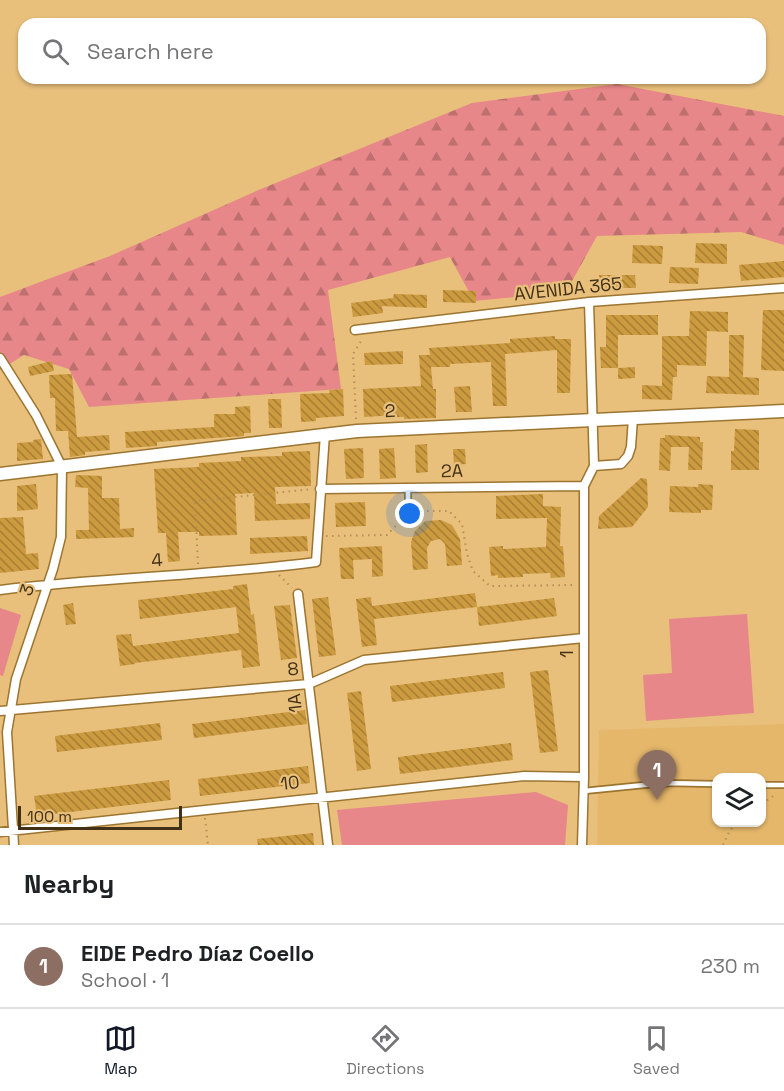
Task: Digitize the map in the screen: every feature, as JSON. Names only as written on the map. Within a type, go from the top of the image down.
[{"type":"street","name":"AVENIDA 365","points":[[355,330],[589,302],[784,288]]},
{"type":"street","name":"1","points":[[582,845],[584,486],[594,466],[589,302]]},
{"type":"street","name":"3","points":[[0,359],[36,415],[62,467],[61,537],[16,679],[8,732],[14,845]]},
{"type":"street","name":"2","points":[[0,474],[357,431],[784,411]]},
{"type":"street","points":[[594,466],[621,464],[628,456],[633,418]]},
{"type":"street","points":[[317,536],[325,434]]},
{"type":"street","name":"2A","points":[[320,489],[584,486]]},
{"type":"street","name":"4","points":[[0,590],[46,584],[271,568],[316,562],[317,536]]},
{"type":"street","name":"1A","points":[[298,594],[328,845]]},
{"type":"street","name":"8","points":[[0,711],[309,684],[364,660],[584,638]]},
{"type":"street","name":"10","points":[[0,832],[524,776],[584,777]]},
{"type":"lane","points":[[408,488],[408,512]]},
{"type":"lane","points":[[584,791],[664,783],[712,784]]},
{"type":"lane","points":[[766,785],[784,785]]},
{"type":"path","points":[[357,431],[353,354],[370,328]]},
{"type":"path","points":[[199,573],[196,501],[320,489]]},
{"type":"path","points":[[317,536],[387,535],[408,512],[434,510],[449,512],[462,524],[467,554],[473,571],[490,586],[584,584]]},
{"type":"path","points":[[271,568],[298,594]]},
{"type":"path","points":[[766,801],[777,793]]},
{"type":"path","points":[[204,810],[208,845]]},
{"type":"path","points":[[723,845],[733,827]]},
{"type":"shaded area","points":[[784,724],[784,845],[597,845],[599,730]]},
{"type":"green space","points":[[617,84],[784,116],[784,245],[741,232],[597,236],[566,292],[474,301],[450,257],[328,290],[341,389],[89,407],[69,369],[24,355],[0,370],[0,297],[110,256],[261,189],[472,103]]},
{"type":"green space","points":[[0,608],[21,615],[3,676],[0,675]]},
{"type":"green space","points":[[747,614],[754,713],[646,721],[643,675],[672,673],[669,619]]},
{"type":"green space","points":[[536,792],[568,805],[565,845],[342,845],[337,810]]},
{"type":"building","points":[[696,243],[727,244],[727,264],[695,263]]},
{"type":"building","points":[[633,245],[663,246],[662,264],[632,263]]},
{"type":"building","points":[[784,261],[784,277],[741,281],[739,265]]},
{"type":"building","points":[[670,267],[699,268],[698,284],[669,283]]},
{"type":"building","points":[[599,275],[635,275],[636,288],[600,288]]},
{"type":"building","points":[[443,290],[476,291],[476,303],[443,302]]},
{"type":"building","points":[[394,294],[427,295],[427,308],[382,306],[383,313],[353,317],[351,303],[393,298]]},
{"type":"building","points":[[763,310],[784,310],[784,371],[761,370]]},
{"type":"building","points":[[690,311],[728,312],[728,332],[707,331],[706,366],[677,365],[677,377],[673,377],[672,400],[642,399],[642,385],[662,386],[662,336],[689,336]]},
{"type":"building","points":[[606,315],[658,315],[658,335],[618,335],[618,368],[601,368],[600,347],[606,347]]},
{"type":"building","points":[[729,335],[744,335],[743,377],[759,378],[759,395],[706,393],[707,376],[729,377]]},
{"type":"building","points":[[555,336],[555,339],[571,339],[570,393],[557,393],[557,350],[505,354],[507,406],[493,406],[491,362],[450,364],[450,367],[431,367],[433,389],[436,389],[436,418],[404,419],[397,415],[364,417],[363,389],[421,386],[419,355],[430,355],[429,348],[510,343],[510,339]]},
{"type":"building","points":[[403,351],[403,364],[365,365],[364,353]]},
{"type":"building","points":[[52,361],[54,371],[30,376],[28,367]]},
{"type":"building","points":[[635,367],[635,378],[618,379],[618,368]]},
{"type":"building","points":[[72,374],[77,437],[109,435],[110,450],[85,452],[85,455],[70,457],[68,431],[56,431],[55,398],[50,398],[49,375]]},
{"type":"building","points":[[470,386],[472,412],[456,412],[454,387]]},
{"type":"building","points":[[343,389],[344,416],[316,418],[316,421],[301,422],[300,394],[330,393],[329,390]]},
{"type":"building","points":[[268,399],[281,399],[282,428],[269,428]]},
{"type":"building","points":[[250,406],[251,433],[244,433],[244,436],[157,442],[157,446],[126,448],[125,432],[214,427],[214,414],[235,414],[235,407]]},
{"type":"building","points":[[735,429],[759,430],[759,470],[731,470],[731,451],[734,451]]},
{"type":"building","points":[[665,435],[700,437],[700,442],[703,442],[702,470],[688,470],[689,447],[671,447],[670,471],[659,470],[660,438],[665,438]]},
{"type":"building","points":[[41,439],[43,459],[17,461],[17,443]]},
{"type":"building","points":[[427,444],[428,472],[416,473],[415,445]]},
{"type":"building","points":[[363,448],[364,478],[346,479],[344,449]]},
{"type":"building","points":[[394,448],[396,478],[380,479],[379,449]]},
{"type":"building","points":[[453,449],[465,449],[466,464],[454,465]]},
{"type":"building","points":[[310,451],[311,486],[275,487],[276,504],[310,503],[310,519],[255,521],[254,493],[235,494],[237,535],[199,536],[199,532],[178,532],[180,561],[168,562],[166,533],[158,533],[154,469],[199,467],[199,463],[241,461],[241,457],[282,456],[282,452]]},
{"type":"building","points":[[76,475],[102,476],[102,498],[119,498],[120,529],[134,528],[134,537],[76,539],[76,530],[89,530],[88,488],[75,487]]},
{"type":"building","points":[[641,478],[647,479],[648,507],[632,527],[598,529],[599,516]]},
{"type":"building","points":[[36,484],[38,509],[17,511],[17,486]]},
{"type":"building","points":[[698,484],[713,485],[712,510],[701,510],[701,513],[669,512],[670,486],[698,487]]},
{"type":"building","points":[[543,494],[543,506],[561,507],[560,546],[563,546],[565,577],[551,578],[550,573],[523,574],[523,577],[491,576],[489,547],[503,546],[503,549],[546,547],[547,518],[496,519],[496,496]]},
{"type":"building","points":[[365,502],[366,526],[336,527],[335,503]]},
{"type":"building","points":[[23,517],[26,554],[38,553],[39,569],[0,573],[0,518]]},
{"type":"building","points":[[441,520],[452,525],[460,539],[462,565],[447,566],[445,544],[440,539],[431,541],[427,548],[428,569],[413,570],[411,542],[415,531],[425,521]]},
{"type":"building","points":[[307,536],[308,551],[250,554],[250,538]]},
{"type":"building","points":[[382,546],[383,576],[372,577],[372,559],[353,560],[354,579],[341,579],[339,548]]},
{"type":"building","points":[[247,584],[251,615],[254,614],[260,666],[243,668],[241,650],[120,666],[116,635],[131,634],[133,646],[239,633],[236,607],[140,619],[138,600],[233,589],[233,586]]},
{"type":"building","points":[[475,593],[477,607],[374,619],[377,645],[362,647],[356,599],[371,597],[372,606]]},
{"type":"building","points":[[328,597],[336,655],[319,657],[312,599]]},
{"type":"building","points":[[554,598],[557,616],[479,626],[477,607]]},
{"type":"building","points":[[73,603],[76,624],[66,625],[63,605]]},
{"type":"building","points":[[290,605],[297,658],[281,660],[274,606]]},
{"type":"building","points":[[548,670],[558,751],[540,753],[530,672]]},
{"type":"building","points":[[503,672],[505,688],[392,702],[390,686]]},
{"type":"building","points":[[361,691],[371,769],[357,771],[347,693]]},
{"type":"building","points":[[305,710],[307,724],[194,738],[192,724]]},
{"type":"building","points":[[160,723],[162,740],[57,752],[55,736]]},
{"type":"building","points":[[511,743],[513,760],[400,774],[398,757]]},
{"type":"building","points":[[308,766],[310,783],[200,796],[198,779]]},
{"type":"building","points":[[169,780],[171,800],[37,816],[34,796]]},
{"type":"building","points":[[313,833],[314,845],[258,845],[257,839]]},
{"type":"place","name":"EIDE Pedro Díaz Coello","points":[[657,800]]}]
